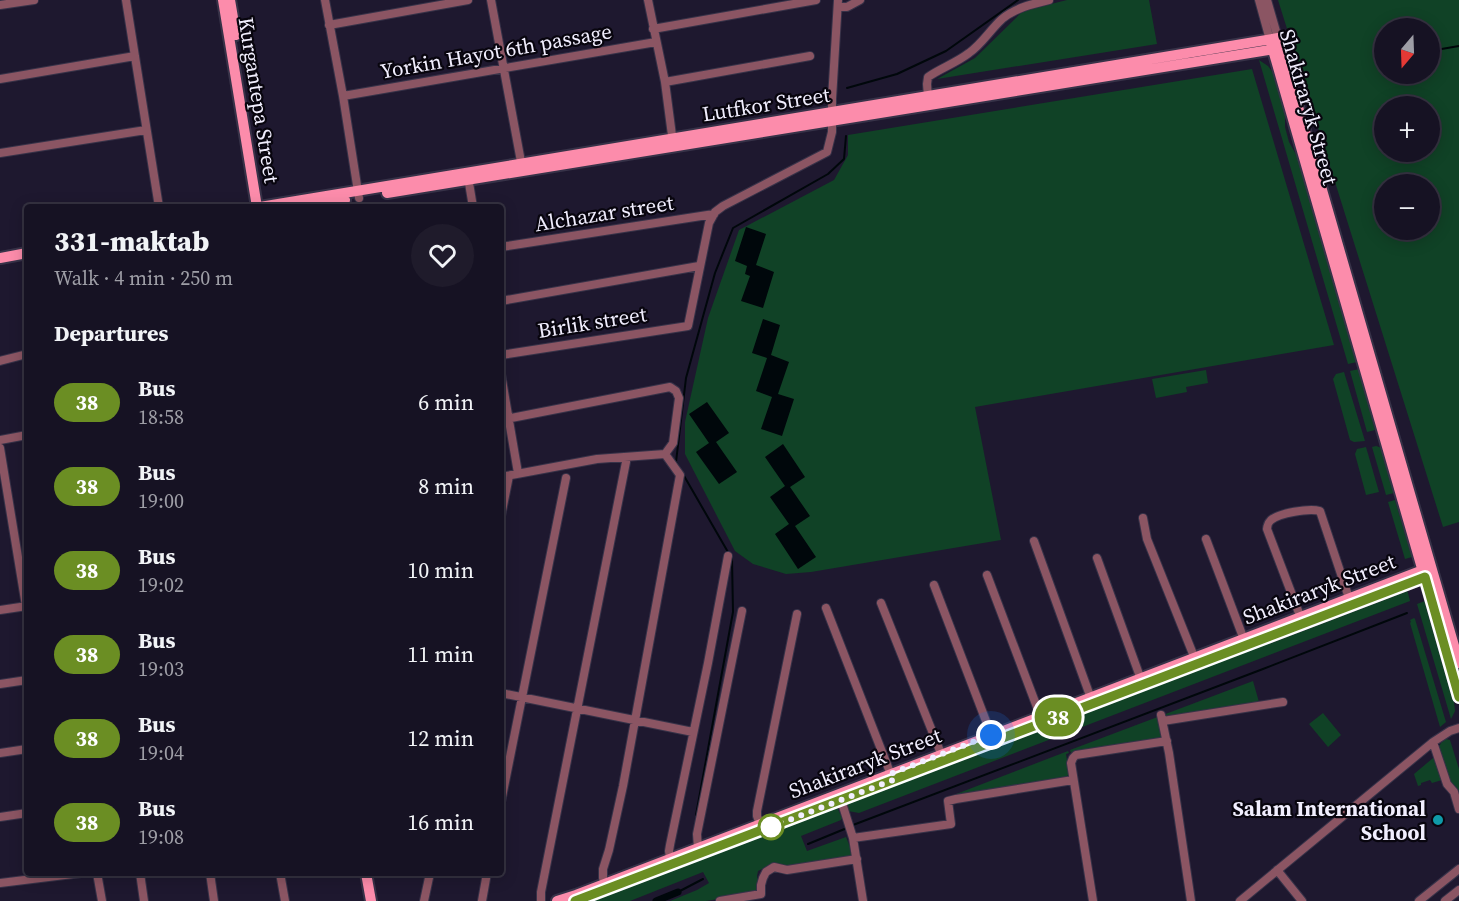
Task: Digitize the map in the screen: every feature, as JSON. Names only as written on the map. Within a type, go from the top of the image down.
[{"type":"main road","name":"Kurgantepa Street","points":[[223,0],[260,204]]},
{"type":"main road","name":"Kurgantepa Street","points":[[230,0],[261,204]]},
{"type":"main road","name":"Lutfkor Street","points":[[283,204],[468,177],[1275,44]]},
{"type":"main road","name":"Lutfkor Street","points":[[832,117],[928,97],[1275,44]]},
{"type":"main road","name":"Shakiraryk Street","points":[[1275,44],[1428,572],[1459,697]]},
{"type":"main road","name":"Lutfkor Street","points":[[319,204],[358,194]]},
{"type":"main road","points":[[0,251],[24,247]]},
{"type":"main road","points":[[0,258],[24,254]]},
{"type":"main road","name":"Shakiraryk Street","points":[[575,901],[761,827],[1428,572]]},
{"type":"main road","name":"Shakiraryk Street","points":[[1428,572],[1459,663]]},
{"type":"main road","name":"Shakiraryk Street","points":[[671,862],[698,848],[841,800],[891,777]]},
{"type":"main road","points":[[367,876],[371,901]]},
{"type":"main road","points":[[373,876],[377,901]]},
{"type":"main road","name":"Shakiraryk Street","points":[[557,901],[606,887]]},
{"type":"street","points":[[0,5],[34,0]]},
{"type":"street","points":[[126,0],[158,204]]},
{"type":"street","points":[[325,0],[358,194]]},
{"type":"street","points":[[329,25],[468,0]]},
{"type":"street","points":[[491,0],[522,167]]},
{"type":"street","points":[[648,0],[665,82],[673,143]]},
{"type":"street","points":[[653,29],[816,0]]},
{"type":"street","points":[[504,300],[699,266],[709,223],[714,214],[723,206],[827,152],[830,145],[838,3],[848,7],[860,0]]},
{"type":"street","points":[[928,97],[928,77],[970,53],[1000,20],[1012,11],[1049,0]]},
{"type":"street","name":"Shakiraryk Street","points":[[1258,0],[1275,44]]},
{"type":"street","name":"Shakiraryk Street","points":[[1267,0],[1275,44]]},
{"type":"street","name":"Yorkin Hayot 6th passage","points":[[343,96],[656,42]]},
{"type":"street","points":[[0,79],[135,56]]},
{"type":"street","points":[[665,82],[810,56]]},
{"type":"street","points":[[0,153],[146,130]]},
{"type":"street","points":[[468,177],[472,204]]},
{"type":"street","name":"Alchazar street","points":[[504,248],[714,214]]},
{"type":"street","name":"Birlik street","points":[[504,355],[688,326],[699,266]]},
{"type":"street","points":[[0,361],[24,355]]},
{"type":"street","points":[[505,476],[597,459],[665,454],[673,443],[679,398],[676,391],[670,387],[505,419],[518,473]]},
{"type":"street","points":[[0,440],[24,436]]},
{"type":"street","points":[[0,448],[24,588]]},
{"type":"street","points":[[606,887],[603,869],[623,786],[680,476],[665,454]]},
{"type":"street","points":[[541,901],[627,457]]},
{"type":"street","points":[[504,786],[566,478]]},
{"type":"street","points":[[1302,620],[1267,529],[1269,522],[1274,518],[1313,509],[1320,511],[1350,602]]},
{"type":"street","points":[[1143,518],[1147,538],[1196,661]]},
{"type":"street","points":[[1206,539],[1245,642]]},
{"type":"street","points":[[1034,541],[1091,701]]},
{"type":"street","points":[[671,862],[670,844],[728,556]]},
{"type":"street","points":[[1097,558],[1142,682]]},
{"type":"street","points":[[987,575],[1042,720]]},
{"type":"street","points":[[934,585],[993,739]]},
{"type":"street","points":[[881,603],[943,758]]},
{"type":"street","points":[[0,610],[24,606]]},
{"type":"street","points":[[826,608],[891,777]]},
{"type":"street","points":[[698,848],[698,834],[742,611]]},
{"type":"street","points":[[761,827],[757,811],[797,614]]},
{"type":"street","points":[[0,684],[24,680]]},
{"type":"street","points":[[504,694],[693,732]]},
{"type":"street","points":[[1191,901],[1162,718],[1282,702]]},
{"type":"street","points":[[1240,901],[1433,742],[1459,728]]},
{"type":"street","points":[[1093,901],[1073,780],[1072,758],[1076,755],[1167,741]]},
{"type":"street","points":[[1433,742],[1447,784],[1454,792],[1459,809]]},
{"type":"street","points":[[0,753],[24,749]]},
{"type":"street","points":[[851,831],[951,824],[947,799],[1073,780]]},
{"type":"street","points":[[841,800],[851,831],[863,901]]},
{"type":"street","points":[[0,817],[24,813]]},
{"type":"street","points":[[720,901],[761,894],[763,878],[766,872],[774,867],[787,870],[857,859]]},
{"type":"street","points":[[1419,901],[1459,869]]},
{"type":"street","points":[[1277,870],[1302,901]]},
{"type":"street","points":[[0,883],[57,876]]},
{"type":"street","points":[[98,876],[102,901]]},
{"type":"street","points":[[140,876],[144,901]]},
{"type":"street","points":[[210,876],[214,901]]},
{"type":"street","points":[[281,876],[285,901]]},
{"type":"street","points":[[424,901],[429,876]]},
{"type":"street","points":[[482,901],[486,876]]},
{"type":"street","points":[[1445,901],[1459,890]]},
{"type":"green space","points":[[1067,0],[1149,0],[1157,44],[937,79],[975,58],[1023,11]]},
{"type":"green space","points":[[1278,0],[1459,0],[1459,522],[1443,527]]},
{"type":"green space","points":[[1259,60],[1274,74],[1285,113],[1285,127],[1289,142],[1297,156],[1357,362],[1348,364]]},
{"type":"green space","points":[[1252,69],[1334,345],[975,407],[1001,540],[811,572],[786,574],[753,564],[735,551],[685,454],[685,422],[708,318],[739,230],[834,180],[848,155],[848,135]]},
{"type":"green space","points":[[1359,369],[1375,430],[1367,432],[1350,371]]},
{"type":"green space","points":[[1206,370],[1208,383],[1186,387],[1187,392],[1156,398],[1152,379]]},
{"type":"green space","points":[[1344,372],[1365,441],[1350,440],[1333,379],[1336,374]]},
{"type":"green space","points":[[1366,447],[1379,492],[1366,495],[1355,454],[1357,449]]},
{"type":"green space","points":[[1372,447],[1382,448],[1394,493],[1386,495]]},
{"type":"green space","points":[[1395,500],[1412,557],[1405,559],[1388,502]]},
{"type":"green space","points":[[1407,589],[1410,601],[859,813],[848,811],[845,804]]},
{"type":"green space","points":[[1425,601],[1454,702],[1455,711],[1451,719],[1417,604]]},
{"type":"green space","points":[[1414,618],[1446,722],[1440,727],[1410,623],[1410,620]]},
{"type":"green space","points":[[1253,681],[1259,702],[1159,717],[1161,738],[1071,753],[1070,750]]},
{"type":"green space","points":[[1323,713],[1341,735],[1328,747],[1309,724]]},
{"type":"green space","points":[[1446,739],[1450,740],[1459,769],[1459,794],[1457,788],[1449,780],[1439,747]]},
{"type":"green space","points":[[1068,751],[1069,753],[1066,754],[1069,773],[1063,779],[951,796]]},
{"type":"green space","points":[[1435,758],[1442,780],[1432,783],[1430,780],[1418,786],[1414,774]]},
{"type":"green space","points":[[837,807],[841,820],[801,836],[807,851],[846,837],[852,852],[851,856],[790,867],[772,864],[758,871],[760,889],[755,893],[706,901],[670,901],[709,883],[703,872],[630,901],[591,901]]},
{"type":"shaded area","points":[[746,227],[766,234],[756,265],[774,272],[763,308],[741,301],[750,276],[745,274],[747,266],[735,261]]},
{"type":"shaded area","points":[[763,319],[780,325],[771,355],[789,362],[778,394],[794,399],[782,436],[761,429],[772,397],[756,391],[767,358],[752,353]]},
{"type":"shaded area","points":[[707,402],[729,433],[716,442],[737,472],[719,484],[696,452],[709,443],[689,414]]},
{"type":"shaded area","points":[[783,444],[805,477],[790,487],[810,516],[795,526],[816,557],[798,569],[775,534],[789,524],[770,497],[785,486],[765,457]]},
{"type":"waterway","points":[[847,88],[897,74],[946,51],[1018,0]]},
{"type":"waterway","points":[[1440,49],[1459,46]]},
{"type":"waterway","points":[[696,815],[733,612],[732,559],[676,462],[686,378],[715,273],[733,228],[828,174],[844,159],[846,136]]},
{"type":"waterway","points":[[853,825],[1407,613]]},
{"type":"waterway","points":[[808,844],[847,828]]},
{"type":"waterway","points":[[678,892],[703,879]]},
{"type":"waterway","points":[[656,901],[678,892]]},
{"type":"bus line","name":"38","points":[[575,901],[1425,577],[1459,697]]},
{"type":"place","name":"Salam International School","points":[[1438,820]]},
{"type":"route","points":[[771,827],[893,780],[890,774],[991,735]]}]
